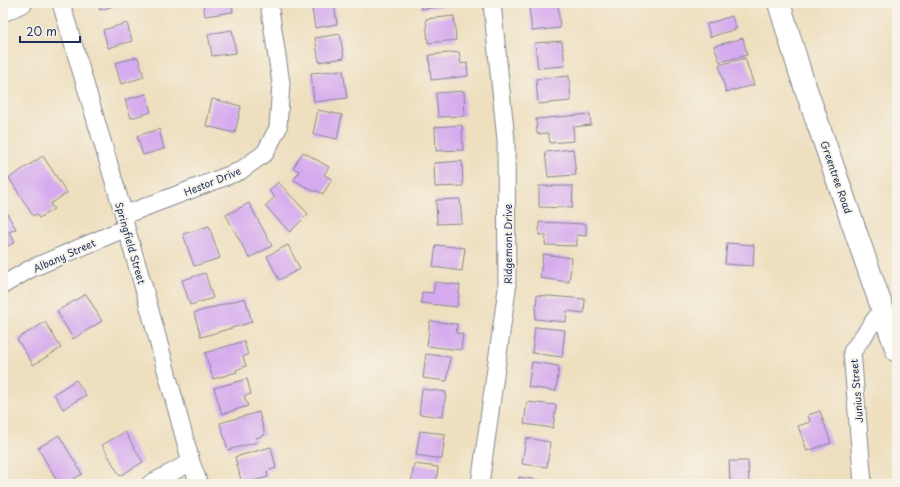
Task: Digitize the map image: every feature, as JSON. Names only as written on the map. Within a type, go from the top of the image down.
[{"type":"main road","name":"Greentree Road","points":[[779,3],[800,72],[897,351]]},
{"type":"street","points":[[3,13],[24,3]]},
{"type":"street","name":"Springfield Street","points":[[61,3],[143,285],[191,462],[199,484]]},
{"type":"street","name":"Hestor Drive","points":[[125,222],[240,171],[265,153],[278,128],[280,83],[269,3]]},
{"type":"street","name":"Ridgemont Drive","points":[[480,484],[507,289],[506,140],[492,3]]},
{"type":"street","name":"Albany Street","points":[[3,285],[30,269],[125,222]]},
{"type":"street","name":"Junius Street","points":[[863,484],[852,352],[883,308]]},
{"type":"street","points":[[150,484],[191,462]]},
{"type":"building","points":[[98,3],[123,3],[100,10]]},
{"type":"building","points":[[203,3],[232,3],[233,12],[205,16]]},
{"type":"building","points":[[311,3],[334,3],[337,24],[315,28]]},
{"type":"building","points":[[421,3],[454,3],[454,6],[421,9]]},
{"type":"building","points":[[558,5],[560,28],[532,31],[529,7]]},
{"type":"building","points":[[454,16],[456,40],[428,43],[426,19]]},
{"type":"building","points":[[732,16],[736,29],[710,37],[707,24]]},
{"type":"building","points":[[127,23],[132,41],[108,48],[103,30]]},
{"type":"building","points":[[232,30],[236,53],[212,56],[208,34]]},
{"type":"building","points":[[340,34],[344,58],[319,62],[315,38]]},
{"type":"building","points":[[743,38],[747,55],[720,62],[714,46]]},
{"type":"building","points":[[562,41],[565,66],[538,68],[535,43]]},
{"type":"building","points":[[459,52],[461,64],[467,63],[468,76],[431,80],[429,55]]},
{"type":"building","points":[[138,57],[144,77],[121,84],[115,63]]},
{"type":"building","points":[[745,58],[754,85],[726,92],[719,65]]},
{"type":"building","points":[[343,70],[347,98],[314,102],[311,73]]},
{"type":"building","points":[[569,76],[571,101],[538,104],[536,79]]},
{"type":"building","points":[[464,91],[465,116],[438,117],[436,93]]},
{"type":"building","points":[[146,94],[151,112],[131,118],[125,100]]},
{"type":"building","points":[[212,99],[241,106],[235,133],[206,126]]},
{"type":"building","points":[[318,110],[342,115],[337,139],[313,134]]},
{"type":"building","points":[[590,114],[591,125],[573,127],[574,141],[550,143],[548,133],[537,134],[536,119]]},
{"type":"building","points":[[462,125],[463,150],[436,151],[435,127]]},
{"type":"building","points":[[159,129],[164,149],[143,155],[137,136]]},
{"type":"building","points":[[573,149],[576,175],[548,177],[545,152]]},
{"type":"building","points":[[303,152],[329,167],[324,175],[332,179],[323,194],[316,190],[315,192],[294,180],[299,171],[293,168]]},
{"type":"building","points":[[43,156],[67,193],[50,204],[54,209],[39,218],[36,214],[33,216],[9,178]]},
{"type":"building","points":[[462,161],[463,186],[435,187],[434,163]]},
{"type":"building","points":[[278,182],[308,214],[290,232],[265,206],[275,197],[269,191]]},
{"type":"building","points":[[539,186],[573,186],[572,208],[539,207]]},
{"type":"building","points":[[460,199],[462,223],[437,224],[436,200]]},
{"type":"building","points":[[249,203],[272,246],[249,258],[226,215]]},
{"type":"building","points":[[3,207],[16,229],[9,232],[15,242],[3,249]]},
{"type":"building","points":[[539,222],[586,224],[586,236],[577,235],[577,246],[545,245],[546,235],[539,235]]},
{"type":"building","points":[[209,226],[220,258],[194,266],[183,234]]},
{"type":"building","points":[[727,243],[754,245],[753,266],[725,264]]},
{"type":"building","points":[[288,245],[300,269],[279,280],[267,256]]},
{"type":"building","points":[[436,245],[465,248],[462,271],[433,267]]},
{"type":"building","points":[[543,254],[572,258],[569,282],[540,278]]},
{"type":"building","points":[[205,273],[213,298],[190,305],[182,280]]},
{"type":"building","points":[[435,282],[460,285],[457,307],[421,303],[422,292],[433,293]]},
{"type":"building","points":[[86,294],[102,321],[73,339],[57,311]]},
{"type":"building","points":[[537,295],[585,299],[584,313],[567,311],[566,322],[535,319]]},
{"type":"building","points":[[245,298],[252,322],[201,337],[194,313]]},
{"type":"building","points":[[430,321],[457,324],[456,333],[463,334],[461,350],[427,346]]},
{"type":"building","points":[[45,322],[61,348],[33,365],[17,339]]},
{"type":"building","points":[[535,327],[565,330],[562,357],[532,353]]},
{"type":"building","points":[[244,341],[248,355],[243,357],[246,366],[236,370],[237,372],[213,379],[205,353]]},
{"type":"building","points":[[426,354],[450,357],[447,381],[423,378]]},
{"type":"building","points":[[532,362],[559,366],[556,391],[528,387]]},
{"type":"building","points":[[247,379],[251,394],[244,396],[248,406],[222,414],[214,388]]},
{"type":"building","points":[[76,380],[86,395],[63,409],[54,394]]},
{"type":"building","points":[[422,389],[446,392],[443,417],[419,414]]},
{"type":"building","points":[[527,402],[556,405],[553,428],[524,424]]},
{"type":"building","points":[[820,411],[831,443],[807,451],[798,426],[810,422],[808,415]]},
{"type":"building","points":[[259,412],[265,435],[256,438],[257,442],[228,450],[220,423]]},
{"type":"building","points":[[420,431],[445,434],[442,459],[416,455]]},
{"type":"building","points":[[125,432],[143,462],[120,476],[102,445]]},
{"type":"building","points":[[59,435],[82,474],[66,484],[59,484],[38,448]]},
{"type":"building","points":[[526,438],[550,442],[547,467],[522,464]]},
{"type":"building","points":[[271,447],[276,468],[267,471],[268,477],[242,484],[235,457]]},
{"type":"building","points":[[729,461],[748,461],[749,484],[730,484]]},
{"type":"building","points":[[414,464],[438,467],[436,484],[411,484]]},
{"type":"building","points":[[519,477],[560,483],[560,484],[518,484]]}]
